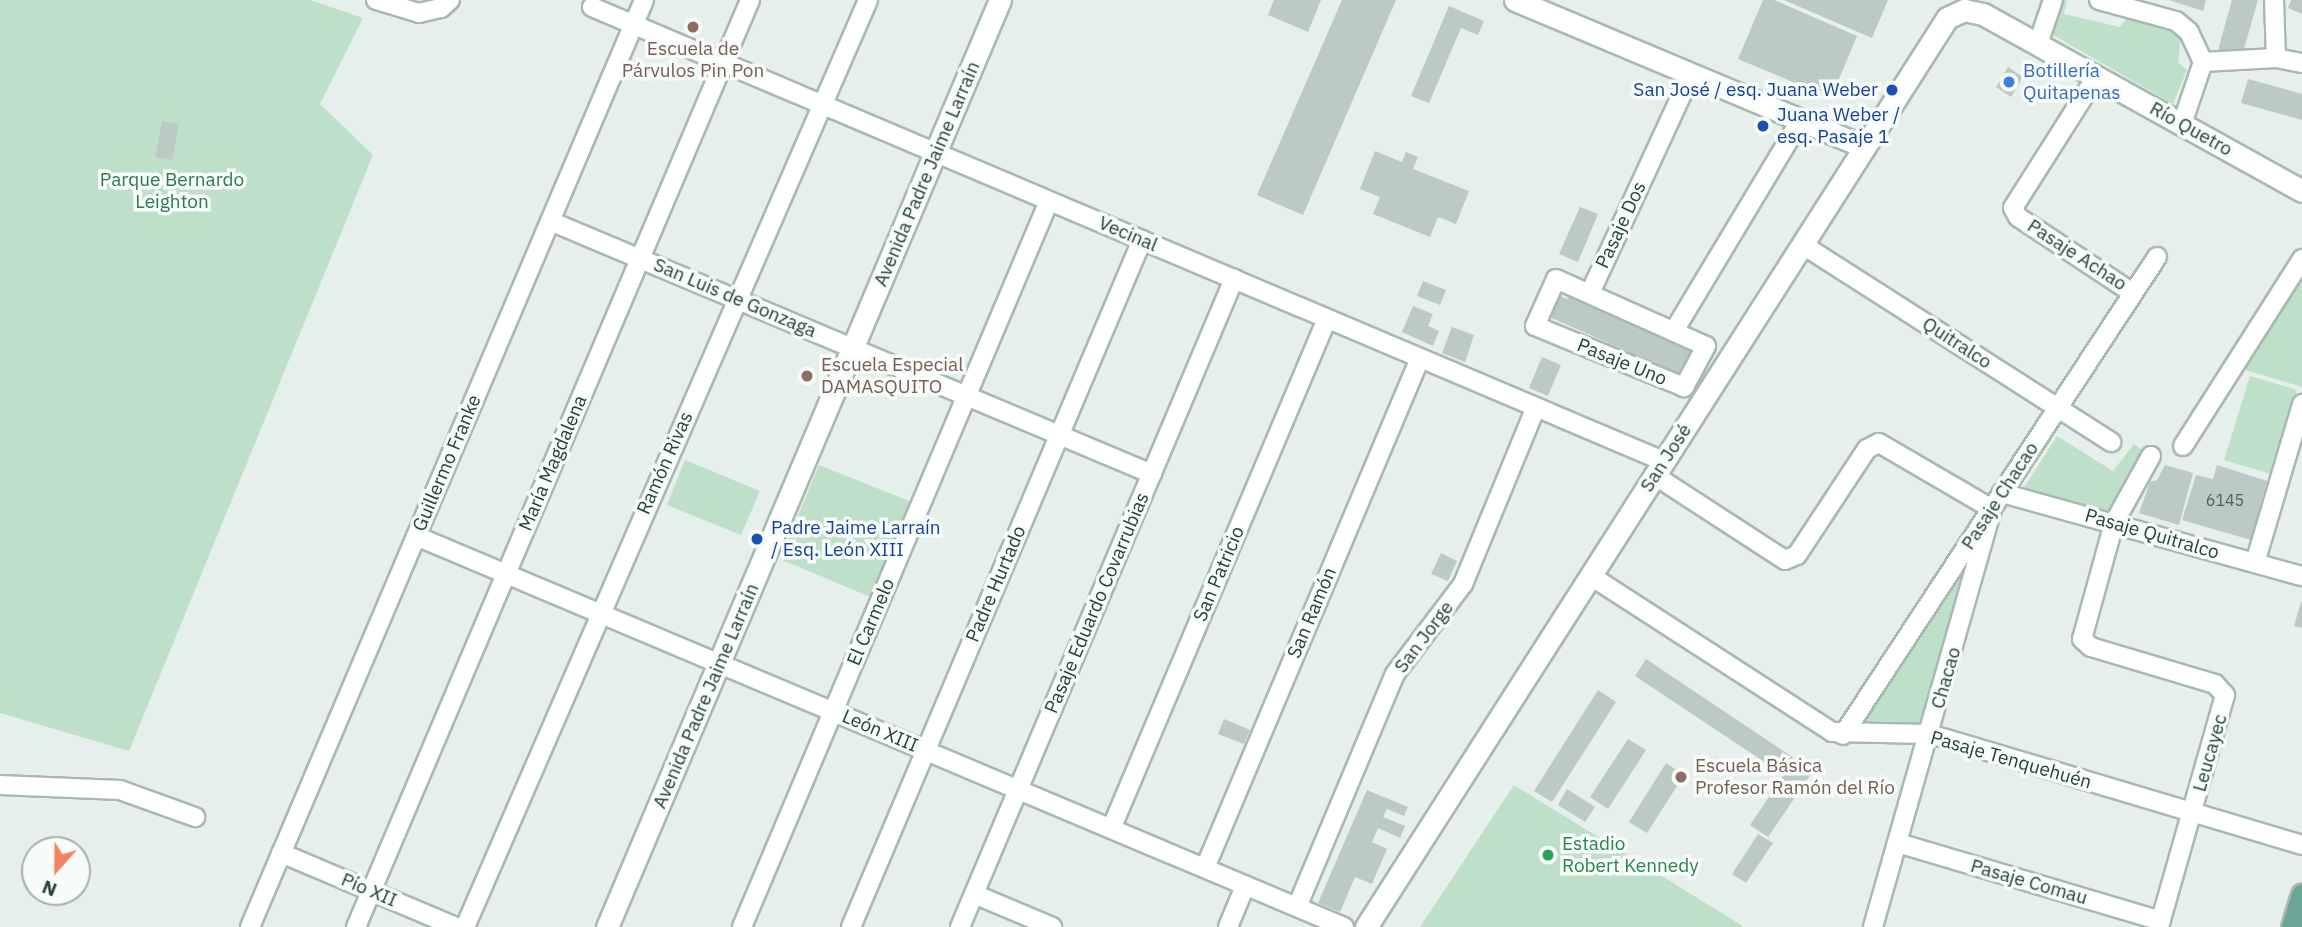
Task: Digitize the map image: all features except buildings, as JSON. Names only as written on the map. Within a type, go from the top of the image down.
[{"type":"main road","points":[[2292,927],[2302,895]]},
{"type":"street","points":[[376,0],[419,13],[445,4]]},
{"type":"street","name":"Guillermo Franke","points":[[250,927],[644,0]]},
{"type":"street","name":"María Magdalena","points":[[356,927],[750,0]]},
{"type":"street","name":"Ramón Rivas","points":[[465,927],[599,613],[868,0]]},
{"type":"street","name":"Avenida Padre Jaime Larraín","points":[[607,927],[1000,0]]},
{"type":"street","points":[[1515,0],[1864,147]]},
{"type":"street","points":[[2038,44],[2053,0]]},
{"type":"street","points":[[2099,0],[2176,20],[2189,32],[2203,62],[2182,124]]},
{"type":"street","points":[[2274,0],[2276,58]]},
{"type":"street","name":"Río Quetro","points":[[1966,5],[2302,191]]},
{"type":"street","name":"San José","points":[[1366,927],[1947,18],[1966,5]]},
{"type":"street","name":"Vecinal","points":[[592,7],[1536,407],[1659,468],[1785,560],[1797,555],[1867,449],[1879,443],[1992,509]]},
{"type":"street","points":[[2203,62],[2276,58],[2302,63]]},
{"type":"street","name":"Pasaje Dos","points":[[1674,331],[1590,293],[1690,74]]},
{"type":"street","name":"Pasaje Achao","points":[[2096,77],[2013,208],[2018,217],[2133,293]]},
{"type":"street","points":[[1674,331],[1801,120]]},
{"type":"street","name":"El Carmelo","points":[[742,927],[1049,201]]},
{"type":"street","name":"San Luis de Gonzaga","points":[[550,220],[1152,474]]},
{"type":"street","name":"Padre Hurtado","points":[[851,927],[1142,240]]},
{"type":"street","name":"Quitralco","points":[[1803,245],[2111,442]]},
{"type":"street","name":"Pasaje Chacao","points":[[1843,735],[2157,257]]},
{"type":"street","points":[[2183,446],[2302,259]]},
{"type":"street","name":"Pasaje Eduardo Covarrubias","points":[[960,927],[1234,279]]},
{"type":"street","name":"Pasaje Uno","points":[[1590,293],[1556,279],[1535,326],[1684,387],[1706,346],[1674,331]]},
{"type":"street","name":"San Patricio","points":[[1111,829],[1327,319]]},
{"type":"street","name":"San Ramón","points":[[1205,868],[1420,358]]},
{"type":"street","points":[[2255,562],[2302,404]]},
{"type":"street","name":"San Jorge","points":[[1297,907],[1395,674],[1463,584],[1536,407]]},
{"type":"street","points":[[2114,523],[2151,456]]},
{"type":"street","name":"Pasaje Quitralco","points":[[2002,493],[2302,576]]},
{"type":"street","name":"Chacao","points":[[1873,927],[1992,509]]},
{"type":"street","name":"Leucayec","points":[[2114,523],[2083,634],[2087,646],[2215,684],[2223,690],[2225,700],[2160,924]]},
{"type":"street","name":"León XIII","points":[[416,536],[1344,927]]},
{"type":"street","name":"Pasaje Tenquehuén","points":[[1591,576],[1824,727],[1843,735],[1930,734],[2302,845]]},
{"type":"street","points":[[0,785],[109,788],[195,817]]},
{"type":"street","name":"Pasaje Comau","points":[[1898,843],[2160,924]]},
{"type":"street","name":"Pío XII","points":[[282,853],[456,927]]},
{"type":"street","points":[[1228,927],[1245,886]]},
{"type":"street","points":[[974,894],[1052,927]]},
{"type":"green space","name":"Parque Bernardo Leighton","points":[[0,0],[310,0],[363,18],[320,104],[373,155],[129,751],[0,713]]},
{"type":"green space","points":[[2060,0],[2067,0],[2064,14],[2120,27],[2129,16],[2177,28],[2181,33],[2178,63],[2187,70],[2173,104],[2048,32]]},
{"type":"green space","points":[[2302,276],[2302,387],[2245,370]]},
{"type":"green space","points":[[2250,376],[2297,390],[2271,474],[2224,460]]},
{"type":"green space","points":[[2057,436],[2113,471],[2134,444],[2150,455],[2120,520],[2020,494]]},
{"type":"green space","points":[[685,460],[760,491],[741,535],[667,505]]},
{"type":"green space","points":[[819,465],[919,505],[880,601],[780,559]]},
{"type":"green space","points":[[1986,523],[1922,733],[1850,731]]},
{"type":"green space","name":"Estadio Robert Kennedy","points":[[1514,785],[1743,926],[1420,927]]},
{"type":"place","name":"Escuela de Párvulos Pin Pon","points":[[693,27]]},
{"type":"place","name":"Botillería Quitapenas","points":[[2009,82]]},
{"type":"place","name":"San José / esq. Juana Weber","points":[[1892,90]]},
{"type":"place","name":"Juana Weber / esq. Pasaje 1","points":[[1763,126]]},
{"type":"place","name":"Escuela Especial DAMASQUITO","points":[[807,376]]},
{"type":"place","name":"Padre Jaime Larraín / Esq. León XIII","points":[[757,539]]},
{"type":"place","name":"Escuela Básica Profesor Ramón del Río","points":[[1681,777]]},
{"type":"place","name":"Estadio Robert Kennedy","points":[[1548,855]]}]
